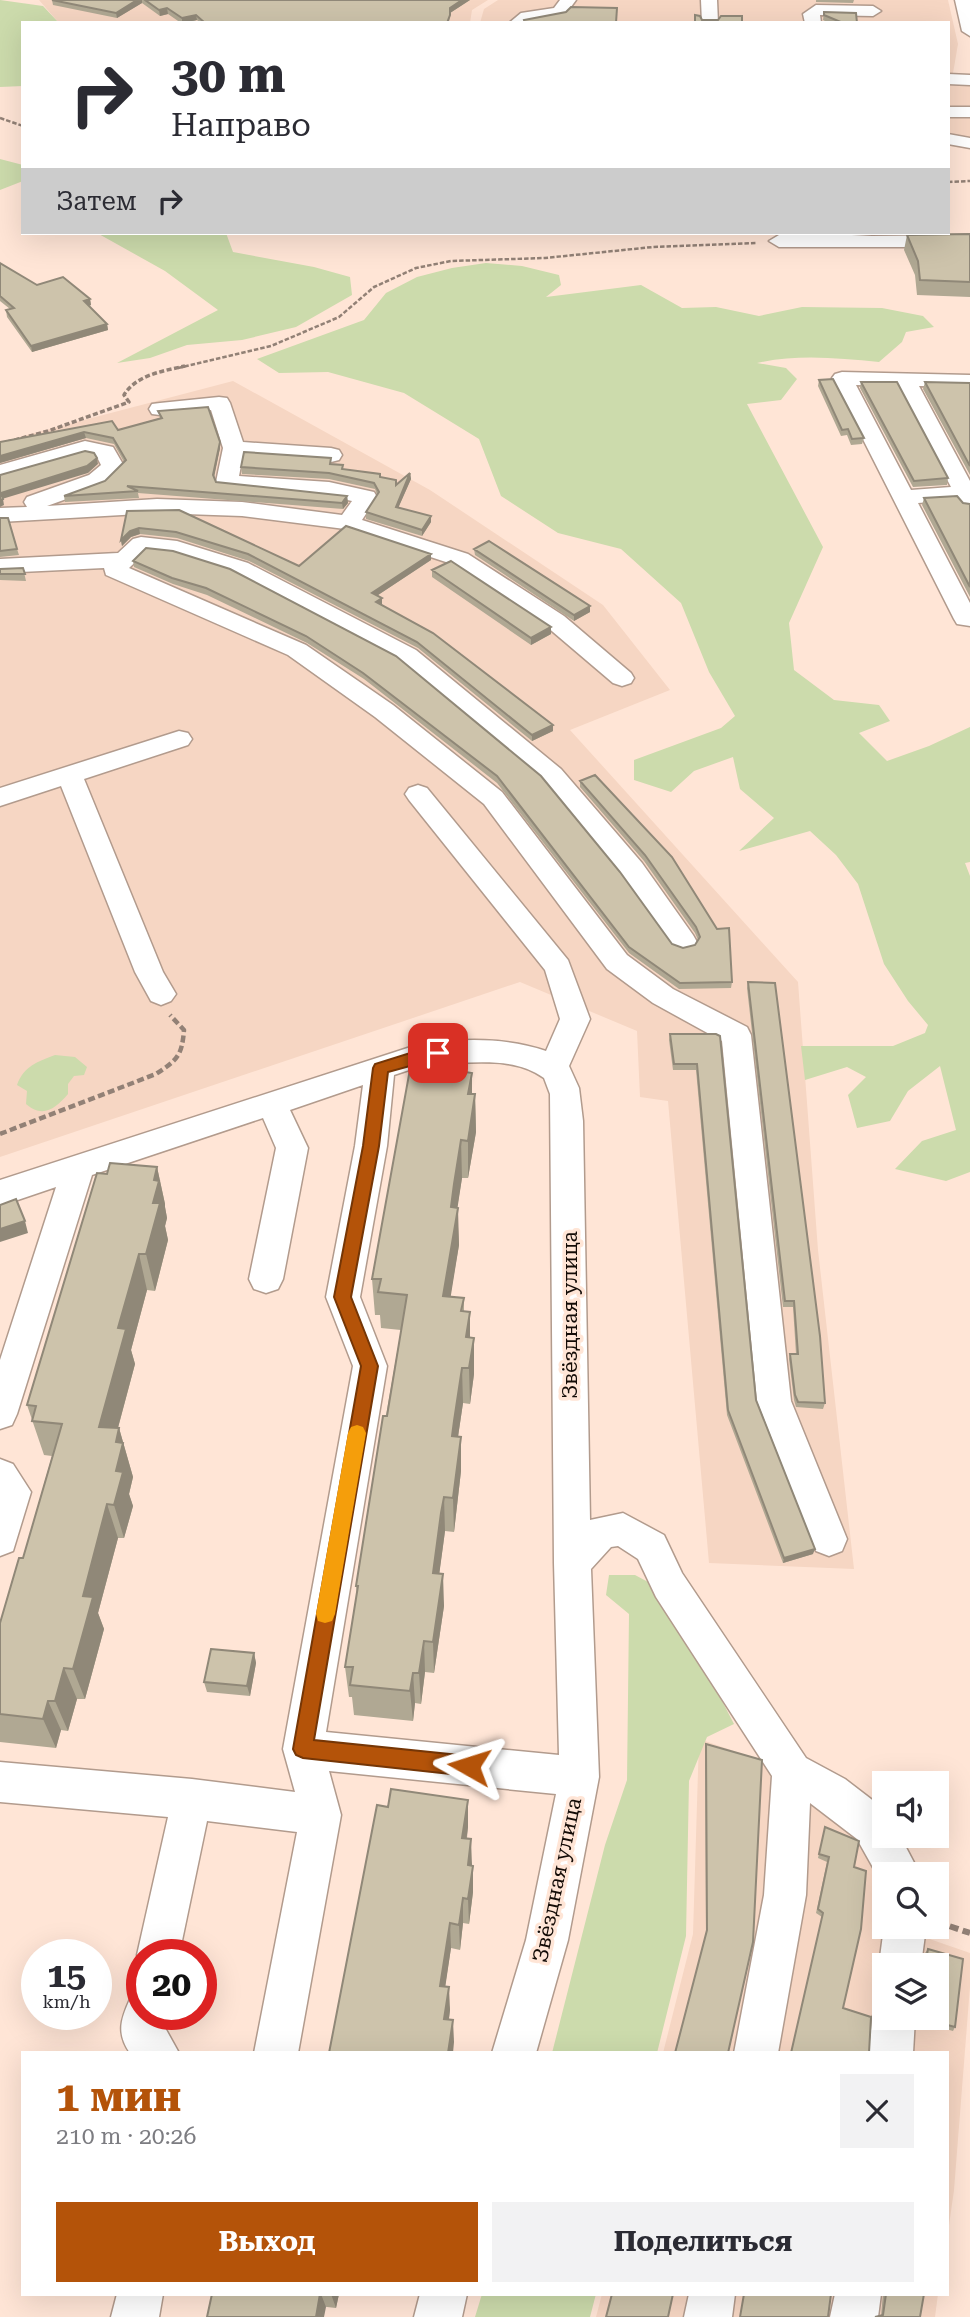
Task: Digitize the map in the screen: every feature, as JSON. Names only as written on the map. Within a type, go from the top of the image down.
[{"type":"street","points":[[520,21],[527,16],[559,12],[568,0]]},
{"type":"street","points":[[709,0],[710,21]]},
{"type":"street","points":[[963,0],[970,31]]},
{"type":"street","points":[[808,7],[872,5],[876,18],[882,21]]},
{"type":"street","points":[[950,79],[970,80]]},
{"type":"street","points":[[950,112],[970,111]]},
{"type":"street","points":[[950,141],[970,143]]},
{"type":"street","points":[[779,241],[970,241]]},
{"type":"street","points":[[969,382],[842,378],[966,619],[970,619]]},
{"type":"street","points":[[905,379],[968,495],[905,497]]},
{"type":"street","points":[[160,409],[219,403],[234,448],[227,482],[330,489],[366,497],[348,523]]},
{"type":"street","points":[[0,472],[85,448],[105,452],[113,466],[97,480],[0,515]]},
{"type":"street","points":[[234,448],[331,455]]},
{"type":"street","points":[[0,515],[157,506],[242,509],[348,523],[460,559],[555,621],[622,678]]},
{"type":"street","points":[[683,942],[632,870],[552,775],[407,655],[240,568],[158,545],[141,544],[114,570],[297,650],[384,711],[493,798],[617,962],[663,996],[736,1035],[774,1401],[829,1539]]},
{"type":"street","points":[[0,566],[124,560]]},
{"type":"street","points":[[0,797],[178,738]]},
{"type":"street","points":[[69,774],[161,994]]},
{"type":"street","points":[[0,1193],[423,1054],[453,1051],[531,1057],[553,1068],[575,1018],[558,967],[418,794]]},
{"type":"street","points":[[276,2051],[321,1815],[303,1749],[370,1366],[343,1297],[371,1146],[380,1068]]},
{"type":"street","name":"Звёздная улица","points":[[515,2051],[547,1940],[579,1777],[572,1563],[568,1121],[564,1087],[553,1068]]},
{"type":"street","points":[[266,1279],[292,1148],[272,1104]]},
{"type":"street","points":[[0,1413],[79,1166]]},
{"type":"street","points":[[0,1475],[13,1492],[0,1539]]},
{"type":"street","points":[[572,1563],[600,1532],[623,1529],[651,1547],[669,1585],[792,1772],[831,1793],[871,1825],[892,1862]]},
{"type":"street","points":[[303,1749],[579,1777]]},
{"type":"street","points":[[756,2051],[786,1895],[792,1772]]},
{"type":"street","points":[[0,1782],[192,1799],[321,1815]]},
{"type":"street","points":[[161,1939],[192,1799]]},
{"type":"street","points":[[141,2030],[156,2051]]},
{"type":"street","points":[[891,2051],[893,2030]]},
{"type":"street","points":[[135,2317],[140,2296]]},
{"type":"street","points":[[438,2317],[443,2296]]},
{"type":"street","points":[[708,2317],[712,2296]]},
{"type":"street","points":[[854,2317],[858,2296]]},
{"type":"path","points":[[0,118],[21,124]]},
{"type":"path","points":[[950,182],[970,181]]},
{"type":"path","points":[[0,444],[48,431],[129,402],[124,395],[130,385],[156,373],[205,364],[282,341],[339,317],[374,287],[416,268],[451,261],[545,258],[653,247],[741,245],[779,241]]},
{"type":"path","points":[[0,1134],[156,1074],[177,1060],[184,1045],[184,1030],[171,1016],[161,994]]},
{"type":"path","points":[[949,1926],[970,1933]]},
{"type":"shaded area","points":[[39,0],[488,0],[472,10],[470,21],[57,21]]},
{"type":"shaded area","points":[[498,0],[948,0],[958,44],[953,73],[950,74],[950,21],[481,21],[484,9]]},
{"type":"shaded area","points":[[950,82],[970,86],[970,149],[950,146]]},
{"type":"shaded area","points":[[233,381],[430,490],[603,605],[670,690],[570,730],[798,982],[818,1250],[854,1569],[709,1563],[668,1101],[640,1097],[637,1031],[520,982],[0,1157],[0,442]]},
{"type":"shaded area","points":[[699,1739],[845,1789],[872,1822],[872,1848],[903,1848],[906,1862],[872,1862],[872,1939],[930,1939],[970,1953],[970,1987],[949,2225],[949,2051],[664,2051],[693,1934]]},
{"type":"shaded area","points":[[601,2296],[938,2296],[935,2317],[596,2317]]},
{"type":"green space","points":[[0,0],[43,6],[57,21],[21,21],[21,86],[0,87]]},
{"type":"green space","points":[[0,159],[21,164],[21,182],[0,190]]},
{"type":"green space","points":[[101,235],[227,235],[233,252],[314,267],[350,277],[352,295],[296,327],[242,340],[187,345],[150,358],[117,363],[218,310],[165,271]]},
{"type":"green space","points":[[486,263],[522,266],[559,275],[561,285],[546,297],[641,285],[682,308],[716,307],[759,316],[802,307],[882,308],[923,316],[934,327],[906,332],[902,342],[879,362],[803,358],[757,363],[786,368],[797,379],[781,400],[747,404],[823,547],[789,623],[794,670],[834,700],[879,705],[890,721],[859,733],[887,761],[970,727],[970,862],[965,863],[970,876],[970,1172],[946,1181],[895,1169],[922,1141],[956,1130],[940,1066],[908,1091],[890,1121],[857,1128],[848,1095],[866,1077],[847,1067],[805,1080],[801,1046],[893,1046],[925,1033],[928,1025],[908,1001],[884,964],[858,884],[836,855],[810,831],[739,851],[774,818],[740,789],[733,757],[694,771],[671,792],[634,780],[634,760],[721,728],[735,716],[709,672],[681,603],[621,549],[558,533],[501,496],[479,439],[404,393],[328,372],[279,373],[257,359],[364,320],[386,293],[417,277]]},
{"type":"green space","points":[[55,1055],[75,1057],[87,1067],[84,1075],[74,1076],[68,1084],[68,1094],[59,1104],[49,1110],[38,1111],[26,1104],[27,1091],[17,1085],[27,1069]]},
{"type":"green space","points":[[609,1575],[635,1575],[665,1591],[734,1724],[707,1737],[689,1781],[686,1936],[657,2051],[553,2051],[605,1845],[627,1780],[629,1614],[606,1595]]},
{"type":"green space","points":[[481,2296],[595,2296],[590,2317],[475,2317]]},
{"type":"building","points":[[52,0],[137,0],[116,13]]},
{"type":"building","points":[[145,0],[462,0],[450,8],[448,21],[203,21],[196,15],[182,18],[167,8],[159,10]]},
{"type":"building","points":[[571,7],[617,8],[616,21],[524,20],[566,12]]},
{"type":"building","points":[[824,12],[856,13],[857,21],[838,21],[824,15]]},
{"type":"building","points":[[695,15],[702,20],[742,16],[742,21],[695,21]]},
{"type":"building","points":[[970,234],[970,282],[920,280],[918,261],[907,235]]},
{"type":"building","points":[[0,263],[37,285],[63,277],[90,299],[84,301],[107,324],[31,346],[6,310],[14,308],[0,296]]},
{"type":"building","points":[[833,379],[864,438],[852,439],[848,429],[842,430],[819,380]]},
{"type":"building","points":[[861,382],[897,382],[948,478],[914,481]]},
{"type":"building","points":[[925,382],[970,383],[970,466]]},
{"type":"building","points":[[208,407],[220,442],[213,475],[216,482],[347,496],[342,503],[127,486],[138,491],[64,496],[105,481],[126,460],[113,438],[84,432],[0,456],[0,442],[112,421],[118,430],[162,418],[158,411]]},
{"type":"building","points":[[85,451],[94,453],[97,458],[87,466],[1,493],[3,499],[0,500],[0,475]]},
{"type":"building","points":[[244,452],[331,458],[330,464],[343,465],[342,469],[380,474],[380,477],[396,480],[396,485],[410,473],[396,507],[431,516],[422,530],[366,512],[379,492],[374,483],[329,473],[241,467]]},
{"type":"building","points":[[957,496],[963,503],[970,504],[970,587],[924,498]]},
{"type":"building","points":[[179,510],[299,566],[346,526],[431,554],[372,593],[382,598],[376,602],[433,633],[553,725],[532,735],[417,642],[248,554],[176,532],[139,528],[130,531],[121,540],[127,511]]},
{"type":"building","points":[[0,518],[8,518],[17,549],[0,551]]},
{"type":"building","points":[[489,541],[590,606],[574,615],[474,549]]},
{"type":"building","points":[[146,548],[173,551],[230,569],[396,656],[541,776],[620,872],[672,944],[683,948],[695,945],[700,937],[696,927],[645,855],[580,781],[595,775],[672,857],[717,929],[729,928],[732,982],[680,983],[629,947],[497,776],[363,673],[306,636],[206,588],[172,578],[133,561]]},
{"type":"building","points":[[451,561],[551,627],[531,638],[432,570]]},
{"type":"building","points":[[23,568],[25,574],[0,574],[0,569]]},
{"type":"building","points":[[748,982],[775,983],[820,1336],[825,1403],[798,1402],[795,1395],[790,1354],[798,1354],[794,1301],[785,1301]]},
{"type":"building","points":[[670,1034],[720,1036],[756,1400],[815,1549],[784,1558],[728,1410],[697,1064],[674,1064]]},
{"type":"building","points":[[420,1057],[466,1061],[465,1072],[472,1073],[468,1094],[475,1094],[468,1141],[461,1140],[454,1184],[451,1207],[458,1208],[443,1296],[464,1298],[461,1311],[470,1312],[466,1337],[474,1338],[469,1368],[462,1368],[452,1436],[461,1437],[453,1498],[444,1497],[441,1513],[433,1573],[443,1574],[433,1642],[424,1641],[419,1673],[413,1673],[410,1691],[350,1685],[353,1667],[345,1667],[383,1416],[387,1416],[407,1295],[378,1292],[381,1279],[372,1279],[410,1069],[418,1070]]},
{"type":"building","points":[[110,1163],[157,1167],[154,1180],[159,1181],[153,1203],[160,1203],[146,1254],[139,1254],[118,1328],[126,1329],[99,1427],[119,1428],[116,1442],[123,1443],[116,1471],[123,1472],[114,1505],[107,1504],[83,1596],[93,1597],[73,1669],[64,1668],[55,1701],[48,1701],[43,1719],[0,1714],[0,1623],[19,1558],[23,1558],[62,1424],[32,1421],[36,1406],[27,1405],[97,1173],[107,1174]]},
{"type":"building","points":[[16,1199],[25,1221],[0,1229],[0,1205]]},
{"type":"building","points":[[211,1649],[254,1653],[247,1686],[204,1682]]},
{"type":"building","points":[[706,1744],[762,1760],[753,1942],[728,2051],[676,2051],[707,1930]]},
{"type":"building","points":[[391,1789],[468,1800],[462,1838],[471,1839],[468,1865],[473,1866],[468,1899],[463,1898],[459,1925],[450,1923],[440,1986],[449,1987],[444,2019],[453,2020],[448,2051],[329,2051],[377,1805],[388,1807]]},
{"type":"building","points":[[825,1827],[859,1841],[854,1867],[866,1871],[861,1929],[843,2008],[871,2017],[869,2051],[791,2051],[823,1913],[818,1909],[829,1857],[819,1854]]},
{"type":"building","points":[[949,1955],[963,1959],[955,2027],[949,2025]]},
{"type":"building","points":[[212,2296],[320,2296],[316,2317],[207,2317]]},
{"type":"building","points":[[611,2296],[673,2296],[668,2317],[606,2317]]},
{"type":"building","points":[[744,2296],[831,2296],[828,2317],[740,2317]]},
{"type":"building","points":[[886,2296],[924,2296],[920,2317],[875,2317],[883,2315]]},
{"type":"slow traffic","points":[[325,1614],[357,1433]]},
{"type":"route","points":[[438,1053],[423,1054],[380,1068],[371,1146],[343,1297],[370,1366],[346,1491],[303,1749],[469,1766]]}]
